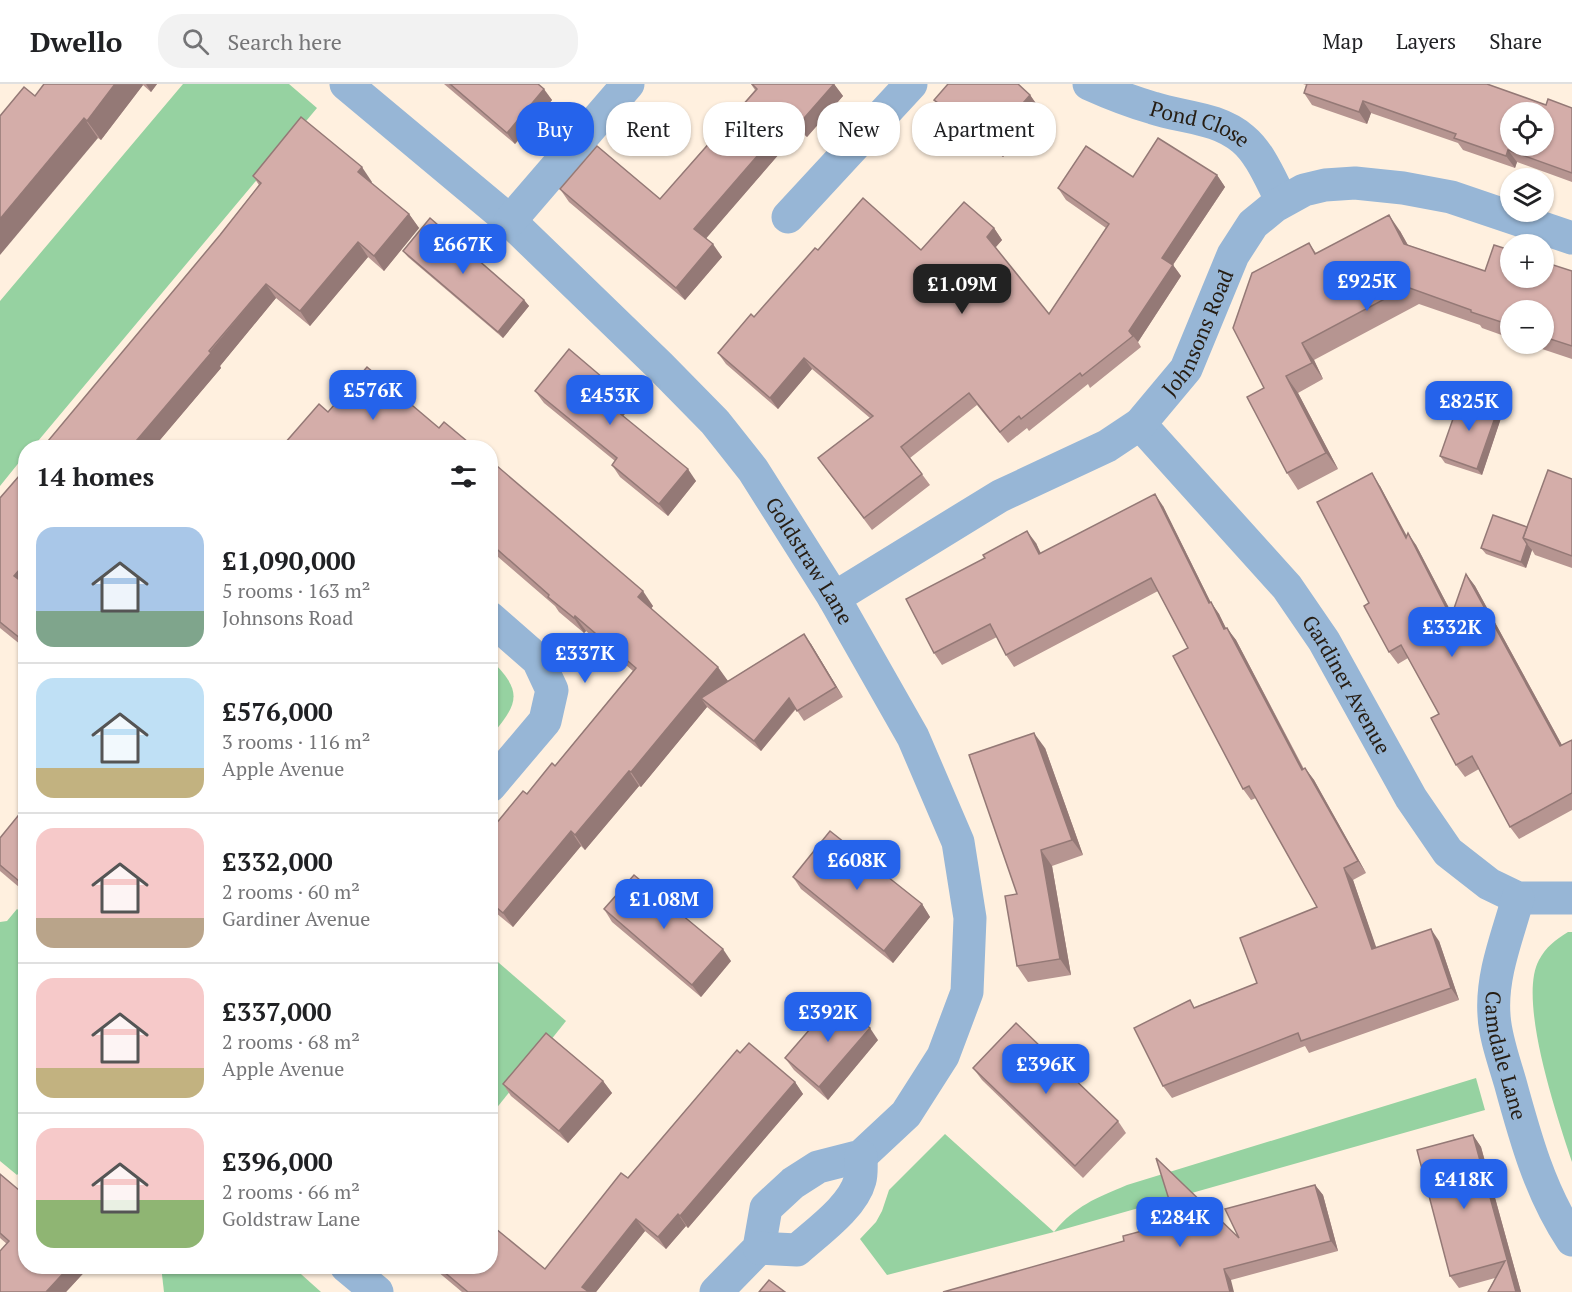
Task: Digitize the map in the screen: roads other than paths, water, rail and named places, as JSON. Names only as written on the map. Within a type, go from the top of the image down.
[{"type":"street","name":"Goldstraw Lane","points":[[346,84],[510,221],[715,422],[753,470],[834,598],[918,747],[958,842],[970,918],[967,992],[943,1056],[906,1114],[861,1156],[818,1167],[793,1183],[766,1208],[759,1248]]},
{"type":"street","points":[[510,221],[628,84]]},
{"type":"street","points":[[788,217],[911,84]]},
{"type":"street","name":"Pond Close","points":[[1089,84],[1155,109],[1198,117],[1220,124],[1244,139],[1262,163],[1282,201]]},
{"type":"street","name":"Johnsons Road","points":[[834,598],[1000,496],[1107,446],[1140,424],[1186,369],[1233,255],[1253,224],[1282,201],[1304,190],[1325,185],[1355,183],[1403,188],[1451,197],[1572,238]]},
{"type":"street","name":"Gardiner Avenue","points":[[1140,424],[1287,587],[1324,641],[1411,798],[1448,852],[1489,884],[1518,898],[1572,898]]},
{"type":"street","points":[[498,625],[538,660],[552,690],[545,721],[498,777]]},
{"type":"street","name":"Camdale Lane","points":[[1518,898],[1496,976],[1494,1015],[1505,1064],[1537,1174],[1563,1227],[1572,1240]]},
{"type":"street","points":[[716,1292],[759,1248],[797,1250],[827,1223],[851,1200],[861,1179],[861,1156]]},
{"type":"street","points":[[356,1274],[377,1292]]}]
